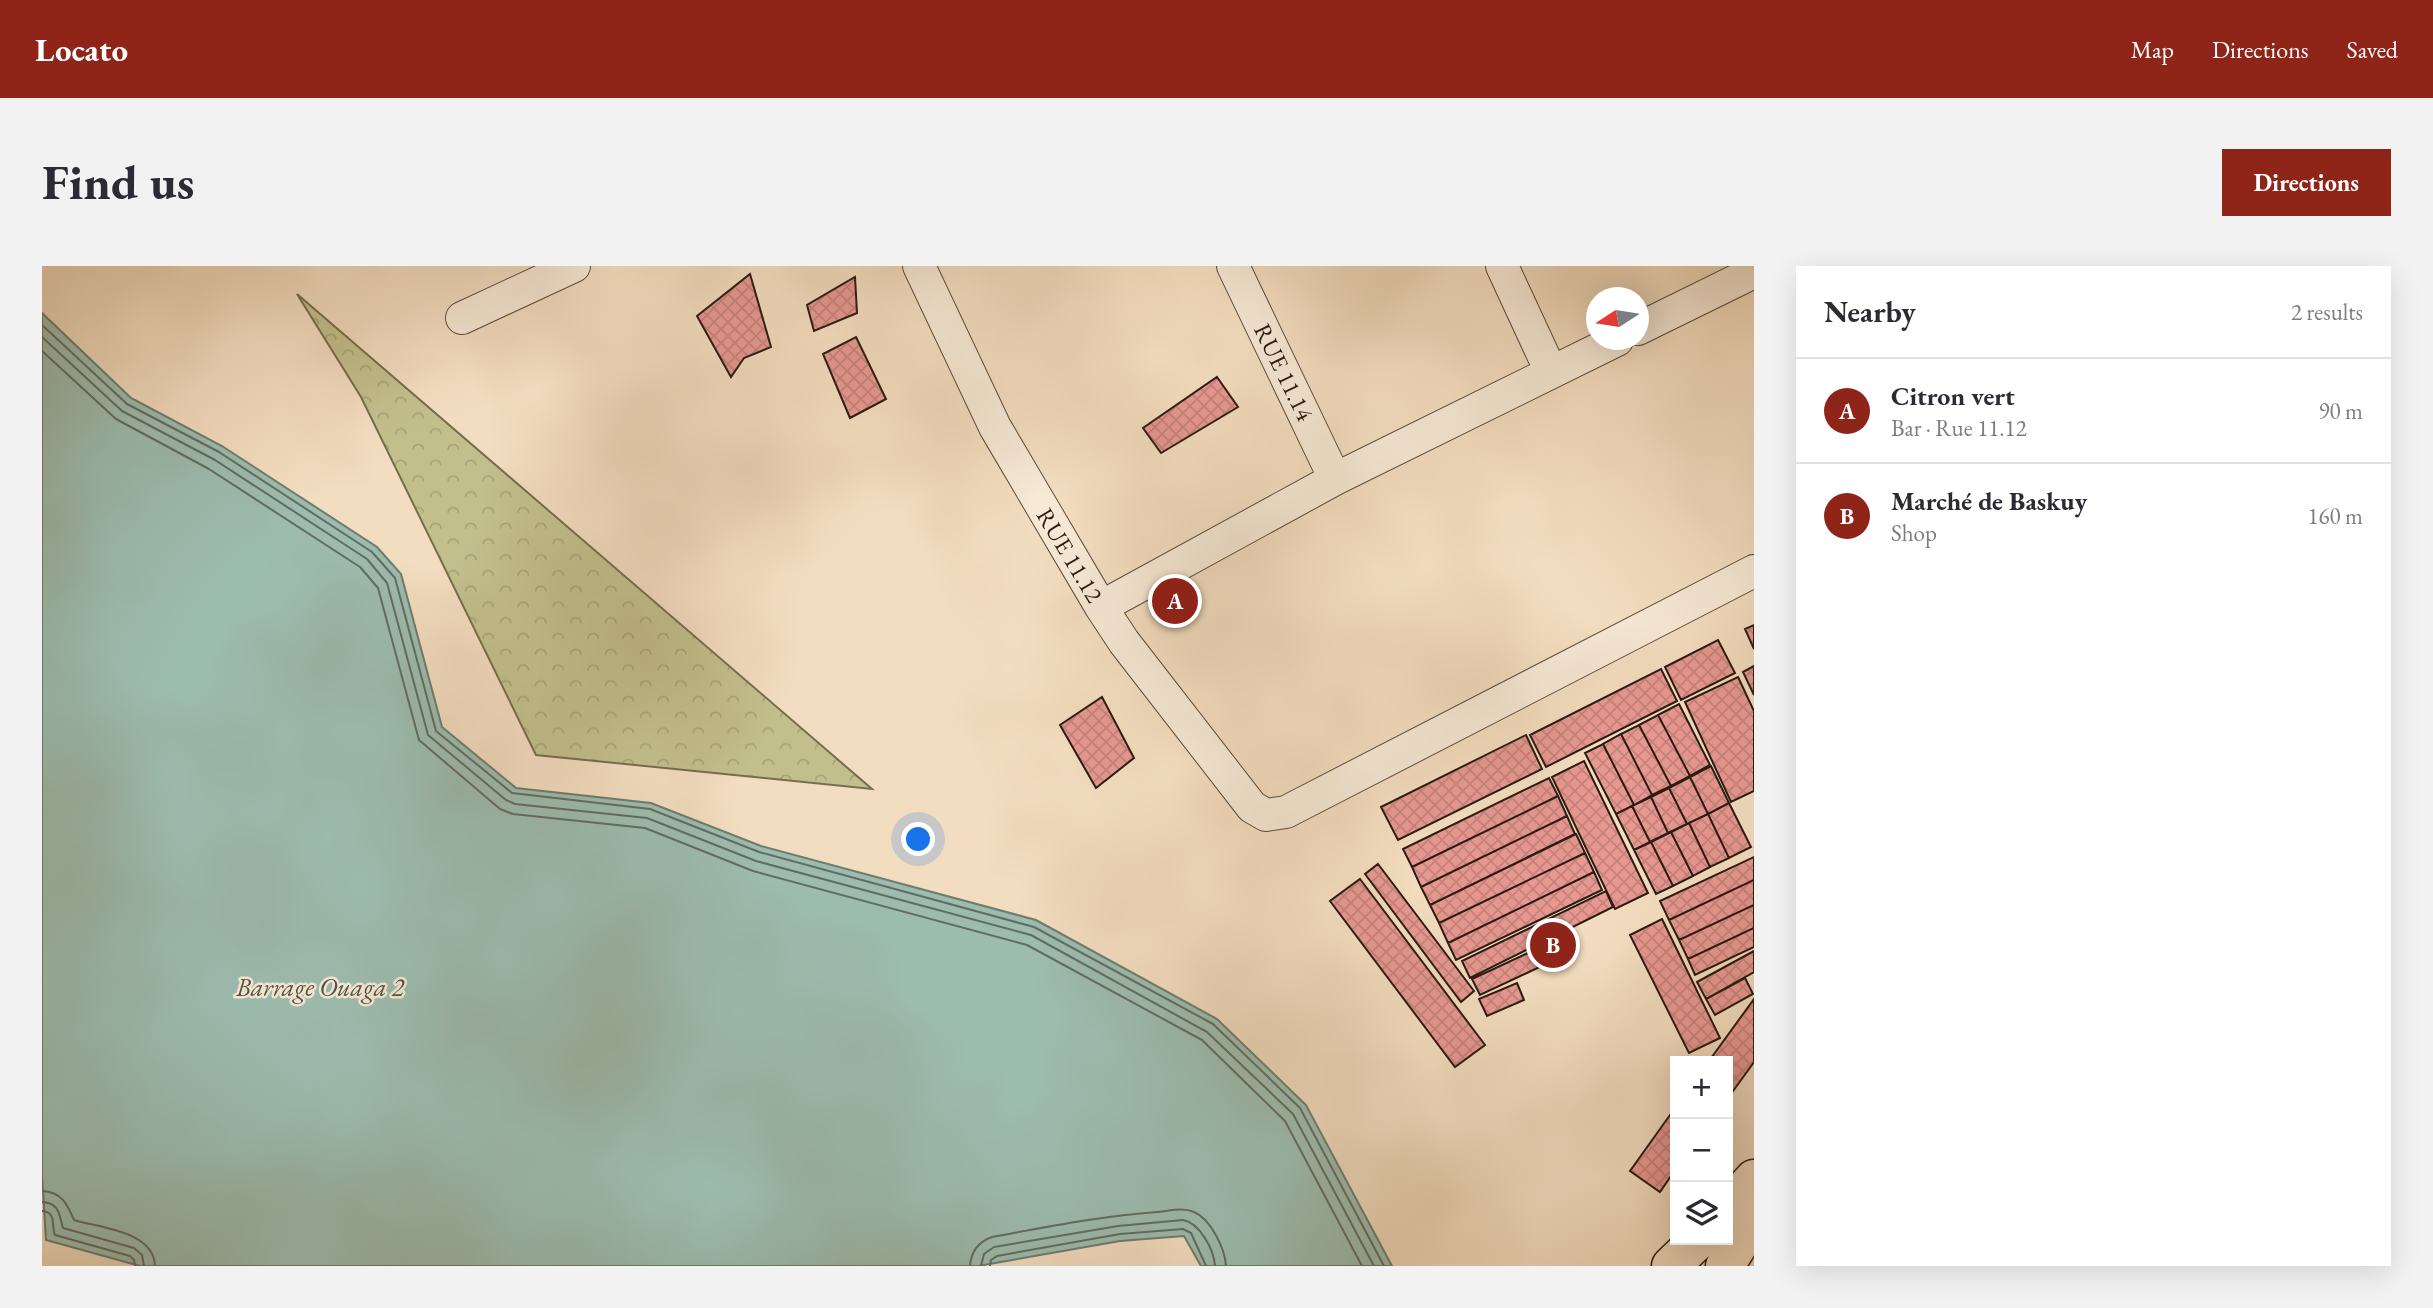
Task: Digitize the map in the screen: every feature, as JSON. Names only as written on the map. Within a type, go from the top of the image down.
[{"type":"main road","points":[[1733,1203],[1754,1180]]},
{"type":"main road","points":[[1725,1266],[1754,1219]]},
{"type":"main road","points":[[1671,1266],[1693,1245]]},
{"type":"street","points":[[463,318],[574,266]]},
{"type":"street","name":"RUE 11.12","points":[[919,266],[995,427],[1101,607],[1124,642],[1252,807],[1266,815],[1286,811],[1754,571]]},
{"type":"street","name":"RUE 11.14","points":[[1233,266],[1335,479]]},
{"type":"street","points":[[1502,266],[1551,372]]},
{"type":"street","points":[[1649,324],[1754,272]]},
{"type":"street","points":[[1101,607],[1335,479],[1596,350]]},
{"type":"green space","points":[[297,294],[872,789],[536,755],[361,397]]},
{"type":"water","name":"Barrage Ouaga 2","points":[[42,313],[131,398],[222,446],[377,547],[401,574],[442,727],[516,788],[651,803],[761,846],[1036,920],[1217,1019],[1306,1105],[1392,1266],[1201,1266],[1184,1236],[1120,1241],[978,1266],[140,1266],[46,1240],[42,1175]]},
{"type":"building","points":[[750,274],[771,347],[744,358],[731,377],[697,316]]},
{"type":"building","points":[[855,277],[857,313],[814,331],[807,305]]},
{"type":"building","points":[[856,337],[886,399],[850,418],[823,354]]},
{"type":"building","points":[[1217,377],[1238,407],[1161,453],[1143,428]]},
{"type":"building","points":[[1754,625],[1754,649],[1745,629]]},
{"type":"building","points":[[1718,640],[1735,673],[1681,700],[1665,667]]},
{"type":"building","points":[[1754,666],[1754,695],[1743,672]]},
{"type":"building","points":[[1661,669],[1677,701],[1546,767],[1530,735]]},
{"type":"building","points":[[1738,677],[1754,711],[1754,791],[1731,802],[1685,702]]},
{"type":"building","points":[[1102,697],[1134,758],[1096,788],[1060,725]]},
{"type":"building","points":[[1679,704],[1710,765],[1690,776],[1658,715]]},
{"type":"building","points":[[1658,715],[1690,776],[1671,786],[1639,725]]},
{"type":"building","points":[[1639,725],[1671,786],[1652,795],[1621,734]]},
{"type":"building","points":[[1621,734],[1652,795],[1634,805],[1603,744]]},
{"type":"building","points":[[1526,735],[1542,769],[1398,840],[1381,807]]},
{"type":"building","points":[[1603,744],[1634,805],[1616,814],[1585,753]]},
{"type":"building","points":[[1584,761],[1648,893],[1615,909],[1552,777]]},
{"type":"building","points":[[1711,766],[1729,803],[1708,814],[1690,777]]},
{"type":"building","points":[[1690,777],[1708,814],[1687,824],[1669,788]]},
{"type":"building","points":[[1549,778],[1558,796],[1412,867],[1403,849]]},
{"type":"building","points":[[1669,788],[1687,824],[1668,833],[1651,797]]},
{"type":"building","points":[[1558,796],[1567,816],[1421,887],[1412,867]]},
{"type":"building","points":[[1651,797],[1668,833],[1650,842],[1632,806]]},
{"type":"building","points":[[1729,803],[1751,847],[1729,858],[1708,814]]},
{"type":"building","points":[[1632,806],[1650,842],[1634,850],[1616,814]]},
{"type":"building","points":[[1708,814],[1729,858],[1710,867],[1689,823]]},
{"type":"building","points":[[1567,816],[1575,834],[1430,905],[1421,887]]},
{"type":"building","points":[[1689,823],[1710,867],[1693,876],[1671,832]]},
{"type":"building","points":[[1671,832],[1693,876],[1673,886],[1651,842]]},
{"type":"building","points":[[1576,834],[1585,853],[1439,923],[1430,905]]},
{"type":"building","points":[[1651,842],[1673,886],[1656,894],[1634,850]]},
{"type":"building","points":[[1585,853],[1594,872],[1448,943],[1439,923]]},
{"type":"building","points":[[1754,857],[1754,880],[1669,920],[1660,901]]},
{"type":"building","points":[[1378,864],[1474,991],[1461,1002],[1365,874]]},
{"type":"building","points":[[1594,872],[1602,890],[1456,960],[1448,943]]},
{"type":"building","points":[[1360,879],[1485,1045],[1455,1067],[1330,901]]},
{"type":"building","points":[[1754,880],[1754,905],[1679,940],[1669,920]]},
{"type":"building","points":[[1606,891],[1613,907],[1470,978],[1462,961]]},
{"type":"building","points":[[1754,905],[1754,928],[1688,959],[1679,940]]},
{"type":"building","points":[[1662,919],[1720,1038],[1689,1053],[1630,935]]},
{"type":"building","points":[[1754,928],[1754,947],[1695,975],[1688,959]]},
{"type":"building","points":[[1558,939],[1565,955],[1480,995],[1472,979]]},
{"type":"building","points":[[1754,951],[1754,972],[1706,999],[1697,982]]},
{"type":"building","points":[[1745,978],[1753,994],[1715,1015],[1706,999]]},
{"type":"building","points":[[1517,983],[1524,1000],[1487,1016],[1479,999]]},
{"type":"building","points":[[1754,999],[1754,1062],[1733,1091],[1733,1056],[1713,1056]]},
{"type":"building","points":[[1670,1115],[1670,1177],[1660,1192],[1630,1171]]},
{"type":"place","name":"Citron vert","points":[[1175,601]]},
{"type":"place","name":"Marché de Baskuy","points":[[1553,945]]}]
